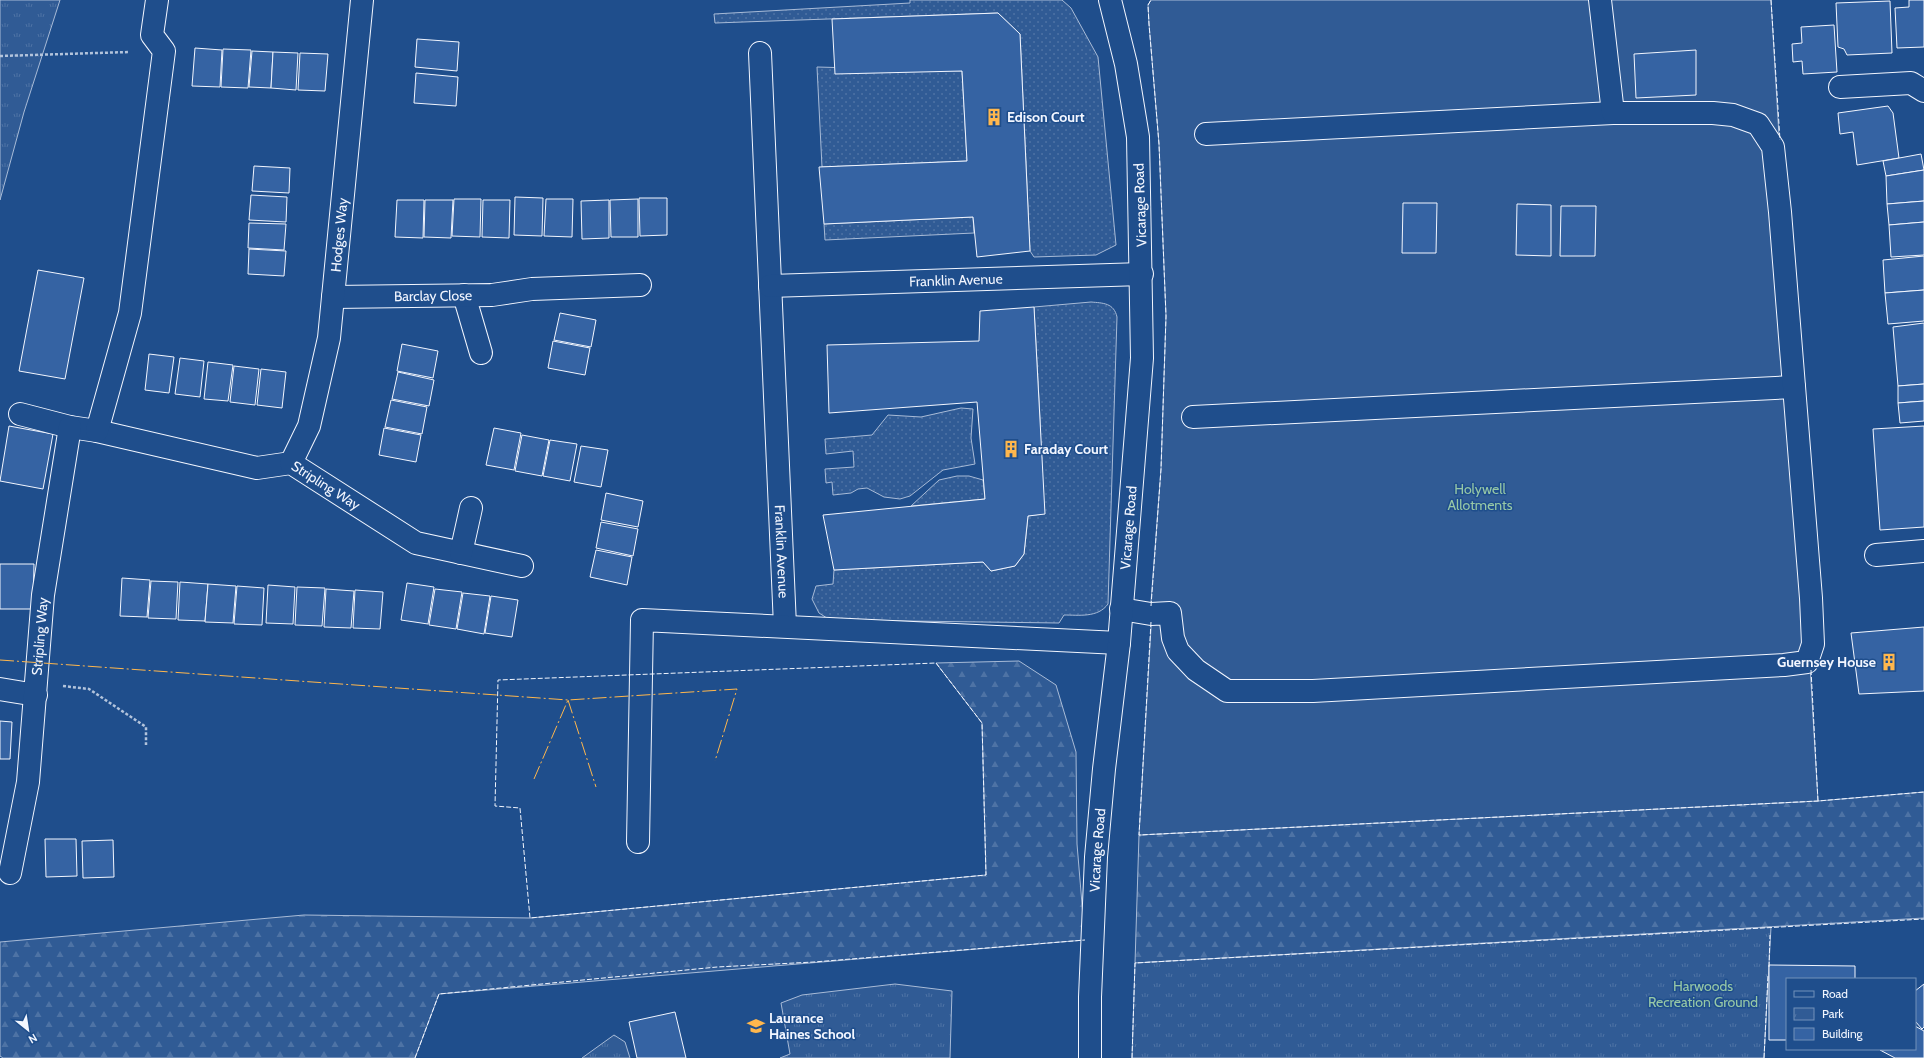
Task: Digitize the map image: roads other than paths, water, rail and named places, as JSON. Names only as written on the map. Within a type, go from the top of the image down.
[{"type":"street","points":[[97,431],[130,313],[158,43],[157,0]]},
{"type":"street","name":"Hodges Way","points":[[291,463],[309,426],[329,338],[362,0]]},
{"type":"street","name":"Vicarage Road","points":[[1090,1058],[1090,997],[1096,857],[1104,769],[1119,643],[1142,358],[1142,274],[1138,137],[1126,64],[1110,0]]},
{"type":"street","points":[[1600,0],[1613,113]]},
{"type":"street","name":"Franklin Avenue","points":[[760,54],[785,626]]},
{"type":"street","points":[[1840,87],[1911,83],[1924,90]]},
{"type":"street","points":[[1121,609],[1151,614],[1170,613],[1172,638],[1178,651],[1196,670],[1227,691],[1314,691],[1784,665],[1807,662],[1813,644],[1811,598],[1780,212],[1773,147],[1758,124],[1733,115],[1714,113],[1613,113],[1206,134]]},
{"type":"street","name":"Franklin Avenue","points":[[770,286],[1142,274]]},
{"type":"street","name":"Barclay Close","points":[[333,297],[492,295],[532,289],[640,285]]},
{"type":"street","points":[[464,295],[481,353]]},
{"type":"street","points":[[1193,418],[1794,387]]},
{"type":"street","points":[[20,414],[70,427]]},
{"type":"street","name":"Stripling Way","points":[[10,873],[28,782],[43,595],[70,427],[97,431],[257,468],[291,463],[416,543],[522,566]]},
{"type":"street","points":[[461,553],[471,508]]},
{"type":"street","points":[[1876,555],[1924,550]]},
{"type":"street","points":[[638,842],[642,620],[1119,643]]},
{"type":"street","points":[[0,688],[36,689]]},
{"type":"place","name":"Edison Court","points":[[994,117]]},
{"type":"place","name":"Faraday Court","points":[[1011,449]]},
{"type":"place","name":"Guernsey House","points":[[1889,662]]},
{"type":"place","name":"Laurance Haines School","points":[[756,1026]]},
{"type":"park label","name":"Holywell Allotments","points":[[1480,498]]},
{"type":"park label","name":"Harwoods Recreation Ground","points":[[1703,994]]}]
